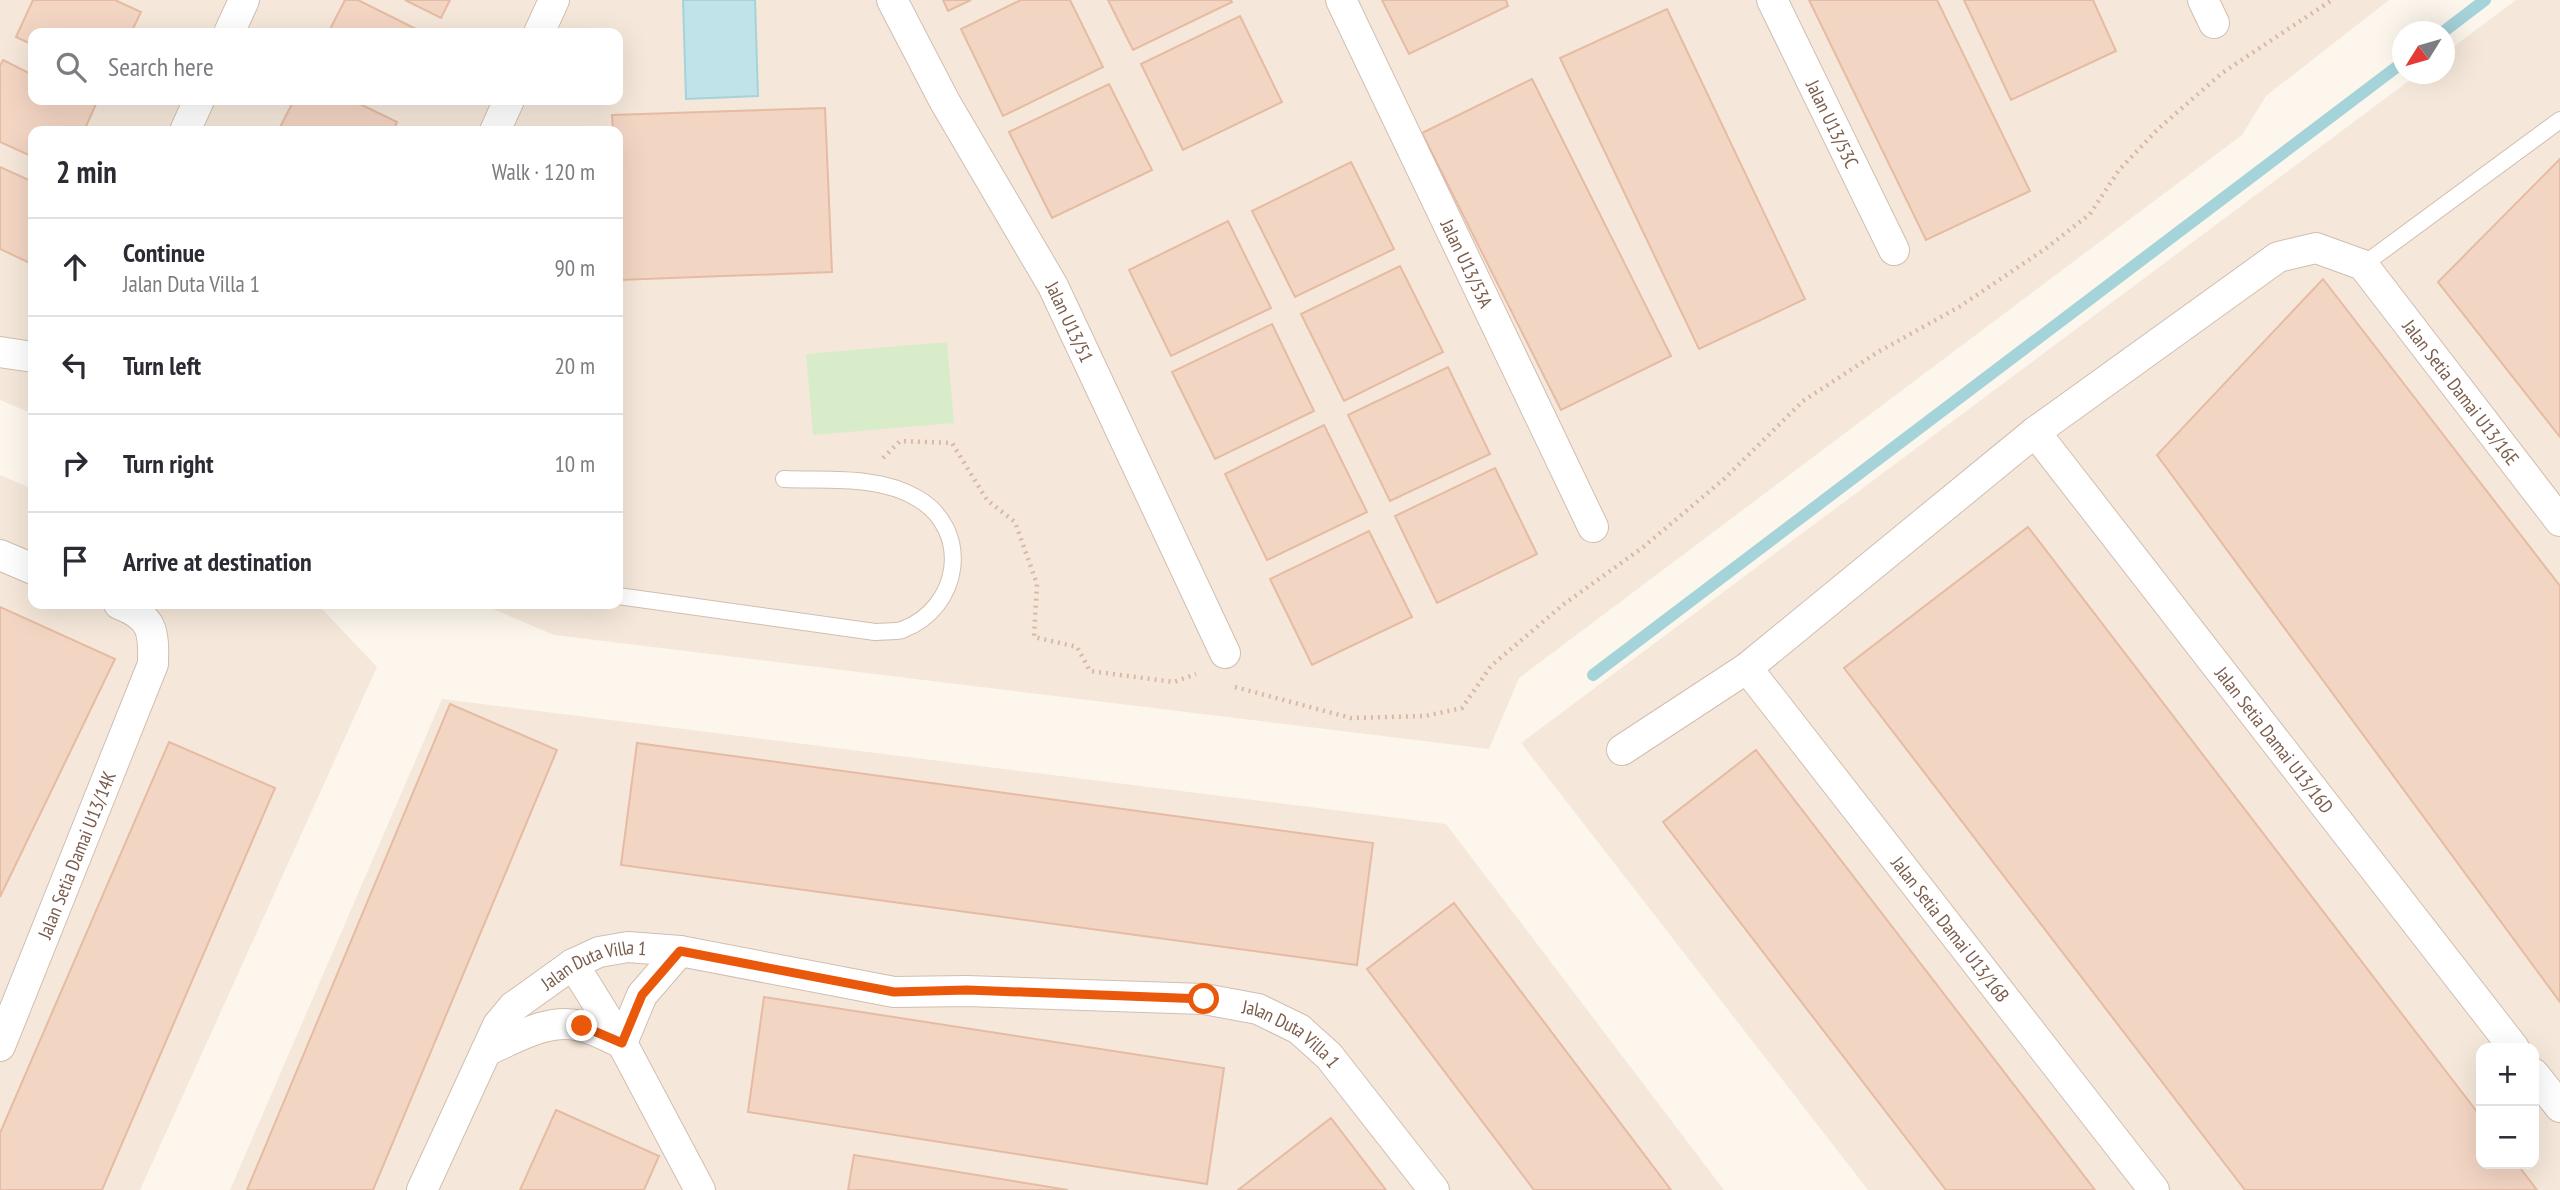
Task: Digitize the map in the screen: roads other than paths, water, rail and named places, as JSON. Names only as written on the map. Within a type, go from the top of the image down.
[{"type":"street","points":[[231,28],[244,0]]},
{"type":"street","points":[[541,28],[554,0]]},
{"type":"street","name":"Jalan U13/51","points":[[892,0],[945,102],[1053,286],[1225,653]]},
{"type":"street","name":"Jalan U13/53A","points":[[1341,0],[1593,527]]},
{"type":"street","name":"Jalan U13/53C","points":[[1772,0],[1894,250]]},
{"type":"street","points":[[187,126],[197,105]]},
{"type":"street","points":[[497,126],[507,105]]},
{"type":"street","points":[[1622,750],[1747,668],[2035,432],[2278,257],[2316,248],[2363,265]]},
{"type":"street","name":"Jalan Setia Damai U13/16E","points":[[2363,265],[2560,521]]},
{"type":"street","points":[[0,352],[28,356]]},
{"type":"street","name":"Jalan Setia Damai U13/16D","points":[[2035,432],[2510,1043]]},
{"type":"street","points":[[0,555],[28,567]]},
{"type":"street","name":"Jalan Setia Damai U13/14K","points":[[0,1046],[153,664],[154,634],[144,618],[128,609]]},
{"type":"street","name":"Jalan Setia Damai U13/16B","points":[[1747,668],[2154,1190]]},
{"type":"street","name":"Jalan Duta Villa 1","points":[[422,1190],[498,1025],[513,1007],[573,964],[599,952],[628,947],[680,951],[894,992],[967,990],[1204,999],[1258,1009],[1299,1029],[1329,1056],[1434,1190]]},
{"type":"street","points":[[622,1043],[642,995],[680,951]]},
{"type":"street","points":[[573,964],[622,1043],[700,1190]]},
{"type":"street","points":[[486,1051],[540,1028],[567,1023],[582,1026],[622,1043]]},
{"type":"street","points":[[2539,1080],[2560,1107]]},
{"type":"lane","points":[[2363,265],[2560,120]]},
{"type":"lane","points":[[623,597],[875,632],[901,630],[930,613],[944,595],[954,565],[949,534],[936,513],[916,497],[877,483],[784,479]]},
{"type":"water","points":[[683,0],[755,0],[758,96],[686,99]]},
{"type":"waterway","points":[[2455,23],[2485,0]]},
{"type":"waterway","points":[[1593,675],[2392,71]]}]
